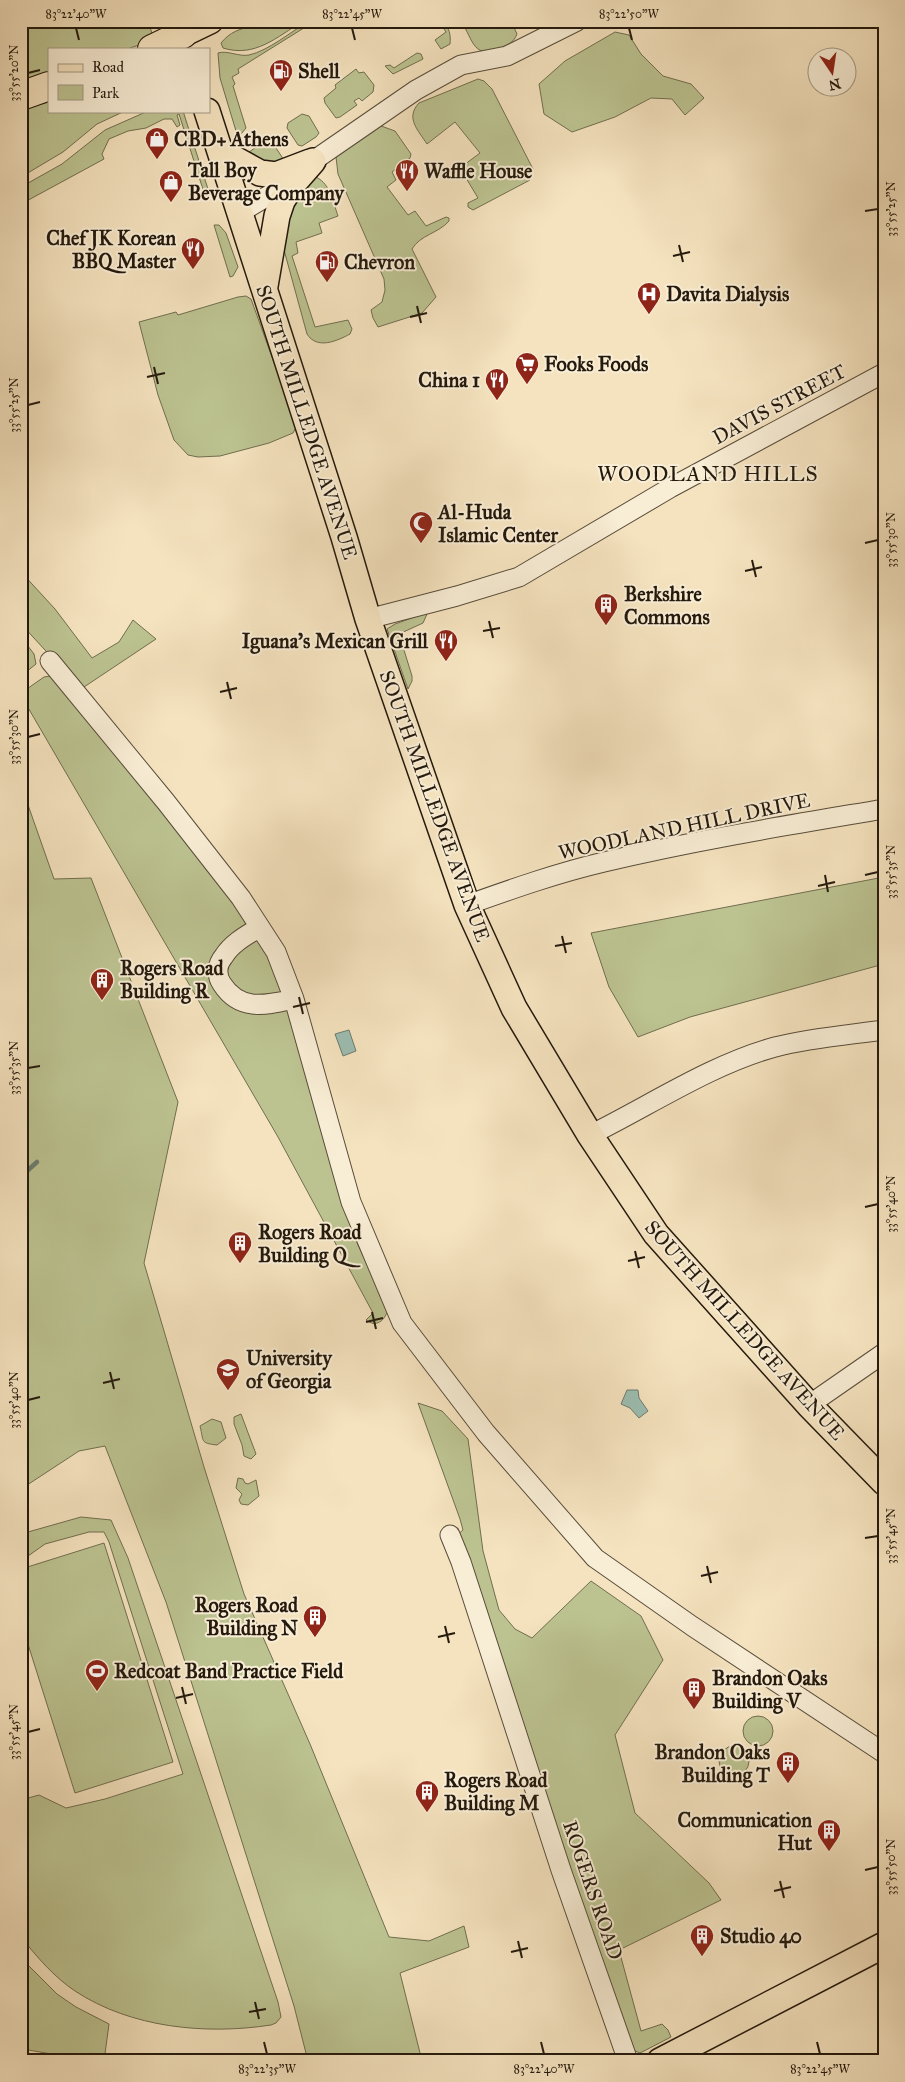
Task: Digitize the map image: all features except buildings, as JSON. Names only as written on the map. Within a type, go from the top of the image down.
[{"type":"highway","points":[[154,48],[184,35]]},
{"type":"highway","points":[[21,96],[48,86]]},
{"type":"main road","points":[[184,35],[210,21]]},
{"type":"main road","name":"SOUTH MILLEDGE AVENUE","points":[[207,112],[344,536],[368,619],[466,905],[514,1008],[590,1135],[656,1234],[809,1405],[884,1482]]},
{"type":"main road","points":[[220,151],[260,173],[276,175],[313,161]]},
{"type":"main road","points":[[264,288],[282,201],[313,161]]},
{"type":"main road","points":[[660,2061],[884,1945]]},
{"type":"street","points":[[241,212],[271,194],[313,161],[400,100],[461,65],[507,56],[577,21]]},
{"type":"street","name":"DAVIS STREET","points":[[368,619],[458,596],[519,577],[658,497],[670,488],[884,373]]},
{"type":"street","points":[[50,661],[166,802],[241,898],[276,952],[294,999],[351,1202],[402,1323],[486,1433],[595,1558],[700,1632],[884,1753]]},
{"type":"street","name":"WOODLAND HILL DRIVE","points":[[466,905],[512,888],[603,862],[777,827],[884,809]]},
{"type":"street","points":[[260,927],[230,948],[223,957],[218,968],[219,980],[234,998],[246,1003],[266,1005],[294,999]]},
{"type":"street","points":[[590,1135],[724,1066],[775,1048],[884,1030]]},
{"type":"street","points":[[809,1405],[884,1353]]},
{"type":"street","name":"ROGERS ROAD","points":[[450,1534],[464,1571],[561,1870],[628,2061]]},
{"type":"green space","points":[[21,21],[160,21],[161,23],[150,27],[154,40],[130,48],[48,48],[48,75],[21,86]]},
{"type":"green space","points":[[257,21],[303,21],[275,39],[256,48],[235,50],[223,48],[221,43],[228,36],[253,26],[252,24]]},
{"type":"green space","points":[[309,21],[315,21],[238,69],[239,73],[232,77],[246,128],[241,134],[236,131],[220,78],[218,53],[249,55],[256,53]]},
{"type":"green space","points":[[439,21],[444,21],[450,37],[450,44],[441,49],[435,40],[446,32]]},
{"type":"green space","points":[[461,21],[497,21],[499,24],[503,21],[511,21],[517,34],[513,41],[507,45],[486,52],[476,47]]},
{"type":"green space","points":[[529,21],[558,21],[546,28],[545,26],[536,27]]},
{"type":"green space","points":[[615,32],[629,35],[641,54],[663,76],[691,84],[704,98],[685,115],[672,99],[651,98],[615,117],[572,132],[544,114],[539,84],[565,61]]},
{"type":"green space","points":[[417,53],[421,54],[423,59],[393,74],[385,66],[390,65],[394,68]]},
{"type":"green space","points":[[356,69],[359,73],[364,72],[374,85],[373,92],[362,101],[359,98],[354,101],[357,105],[336,118],[325,103],[324,98],[336,88],[335,85]]},
{"type":"green space","points":[[478,79],[484,81],[492,89],[533,169],[530,180],[473,210],[468,207],[468,203],[478,198],[460,168],[480,153],[455,122],[427,144],[414,124],[413,114],[419,103]]},
{"type":"green space","points":[[48,102],[48,112],[123,112],[97,124],[63,152],[21,177],[21,110]]},
{"type":"green space","points":[[146,112],[183,112],[208,189],[209,197],[207,202],[179,114],[177,115],[180,125],[177,127],[172,119],[164,119],[146,128],[128,131],[109,139],[102,154],[104,159],[21,204],[21,187],[62,164],[105,130]]},
{"type":"green space","points":[[302,114],[309,116],[319,133],[302,146],[298,145],[287,128],[288,123]]},
{"type":"green space","points":[[381,126],[395,131],[411,154],[410,158],[392,172],[396,180],[387,187],[408,215],[415,211],[426,226],[446,217],[449,218],[449,221],[420,240],[412,249],[436,297],[422,313],[378,327],[371,310],[382,302],[385,290],[384,279],[338,174],[336,157]]},
{"type":"green space","points":[[264,141],[272,142],[283,160],[273,170],[248,153]]},
{"type":"green space","points":[[313,176],[327,187],[338,216],[319,223],[322,233],[296,242],[298,253],[292,256],[315,327],[348,320],[352,329],[350,334],[327,343],[316,342],[307,334],[281,239],[295,190]]},
{"type":"green space","points":[[214,225],[219,225],[226,233],[238,267],[233,276],[230,277]]},
{"type":"green space","points":[[246,296],[251,299],[297,426],[293,433],[269,443],[220,456],[198,457],[188,455],[174,440],[158,395],[139,322],[176,312],[178,315]]},
{"type":"green space","points":[[21,572],[55,609],[92,658],[119,642],[133,620],[156,639],[81,689],[21,624]]},
{"type":"green space","points":[[427,614],[423,623],[399,634],[412,676],[408,689],[387,629],[395,624]]},
{"type":"green space","points":[[21,637],[34,654],[36,664],[21,676]]},
{"type":"green space","points":[[50,676],[65,689],[245,917],[263,947],[285,996],[346,1212],[358,1245],[388,1309],[385,1317],[380,1322],[373,1323],[366,1320],[373,1313],[278,1137],[23,699],[24,691],[44,677]]},
{"type":"green space","points":[[21,785],[54,879],[91,878],[178,1102],[144,1263],[204,1467],[244,1594],[310,1744],[389,1937],[429,1941],[464,1926],[469,1947],[400,1973],[422,2061],[308,2061],[294,2006],[166,1602],[105,1446],[79,1451],[21,1489]]},
{"type":"green space","points":[[884,877],[884,964],[690,1017],[638,1037],[609,987],[591,933]]},
{"type":"green space","points":[[418,1403],[442,1411],[468,1439],[483,1551],[499,1610],[515,1629],[532,1638],[591,1581],[641,1616],[663,1660],[615,1735],[635,1813],[709,1883],[721,1900],[619,1950],[641,2031],[662,2024],[668,2030],[671,2037],[640,2053],[633,2050],[456,1536],[463,1530],[460,1519]]},
{"type":"green space","points":[[241,1414],[256,1454],[251,1459],[244,1456],[234,1424],[234,1417]]},
{"type":"green space","points":[[212,1419],[221,1422],[226,1438],[217,1445],[204,1441],[200,1426]]},
{"type":"green space","points":[[238,1478],[243,1479],[248,1484],[256,1480],[259,1496],[248,1505],[241,1504],[239,1500],[242,1494],[236,1488]]},
{"type":"green space","points":[[81,1517],[111,1520],[128,1558],[278,2002],[281,2017],[276,2023],[271,2025],[221,2029],[195,2028],[144,2021],[120,2013],[97,2003],[67,1985],[46,1966],[21,1937],[21,1800],[39,1795],[66,1808],[105,1799],[183,1774],[109,1542],[104,1532],[89,1532],[45,1544],[21,1561],[21,1519],[28,1532]]},
{"type":"green space","name":"Redcoat Band Practice Field","points":[[104,1543],[173,1762],[75,1793],[21,1622],[21,1569]]},
{"type":"green space","points":[[758,1716],[769,1720],[773,1731],[769,1742],[758,1746],[747,1742],[743,1731],[747,1720]]},
{"type":"green space","points":[[734,1746],[745,1750],[749,1761],[745,1772],[734,1776],[723,1772],[719,1761],[723,1750]]},
{"type":"green space","points":[[21,1958],[57,1994],[76,2007],[109,2024],[104,2061],[50,2061],[51,2054],[23,2049],[21,2058]]},
{"type":"water","points":[[349,1030],[356,1051],[343,1056],[335,1034]]},
{"type":"water","points":[[627,1390],[638,1390],[639,1398],[648,1411],[639,1418],[630,1408],[621,1404]]},
{"type":"waterway","points":[[21,1173],[27,1171],[37,1162]]},
{"type":"place","name":"Shell","points":[[281,92]]},
{"type":"place","name":"CBD+ Athens","points":[[157,160]]},
{"type":"place","name":"Waffle House","points":[[407,192]]},
{"type":"place","name":"Tall Boy Beverage Company","points":[[171,203]]},
{"type":"place","name":"Chef JK Korean BBQ Master","points":[[193,270]]},
{"type":"place","name":"Chevron","points":[[327,283]]},
{"type":"place","name":"Davita Dialysis","points":[[649,315]]},
{"type":"place","name":"Fooks Foods","points":[[527,385]]},
{"type":"place","name":"China 1","points":[[497,401]]},
{"type":"place","name":"Al-Huda Islamic Center","points":[[421,544]]},
{"type":"place","name":"Berkshire Commons","points":[[606,626]]},
{"type":"place","name":"Iguana's Mexican Grill","points":[[446,662]]},
{"type":"place","name":"Rogers Road Building R","points":[[102,1001]]},
{"type":"place","name":"Rogers Road Building Q","points":[[240,1264]]},
{"type":"place","name":"University of Georgia","points":[[228,1391]]},
{"type":"place","name":"Rogers Road Building N","points":[[315,1638]]},
{"type":"place","name":"Redcoat Band Practice Field","points":[[97,1692]]},
{"type":"place","name":"Brandon Oaks Building V","points":[[694,1710]]},
{"type":"place","name":"Brandon Oaks Building T","points":[[788,1784]]},
{"type":"place","name":"Rogers Road Building M","points":[[427,1813]]},
{"type":"place","name":"Communication Hut","points":[[829,1852]]},
{"type":"place","name":"Studio 40","points":[[702,1957]]},
{"type":"district","name":"WOODLAND HILLS","points":[[708,474]]}]
